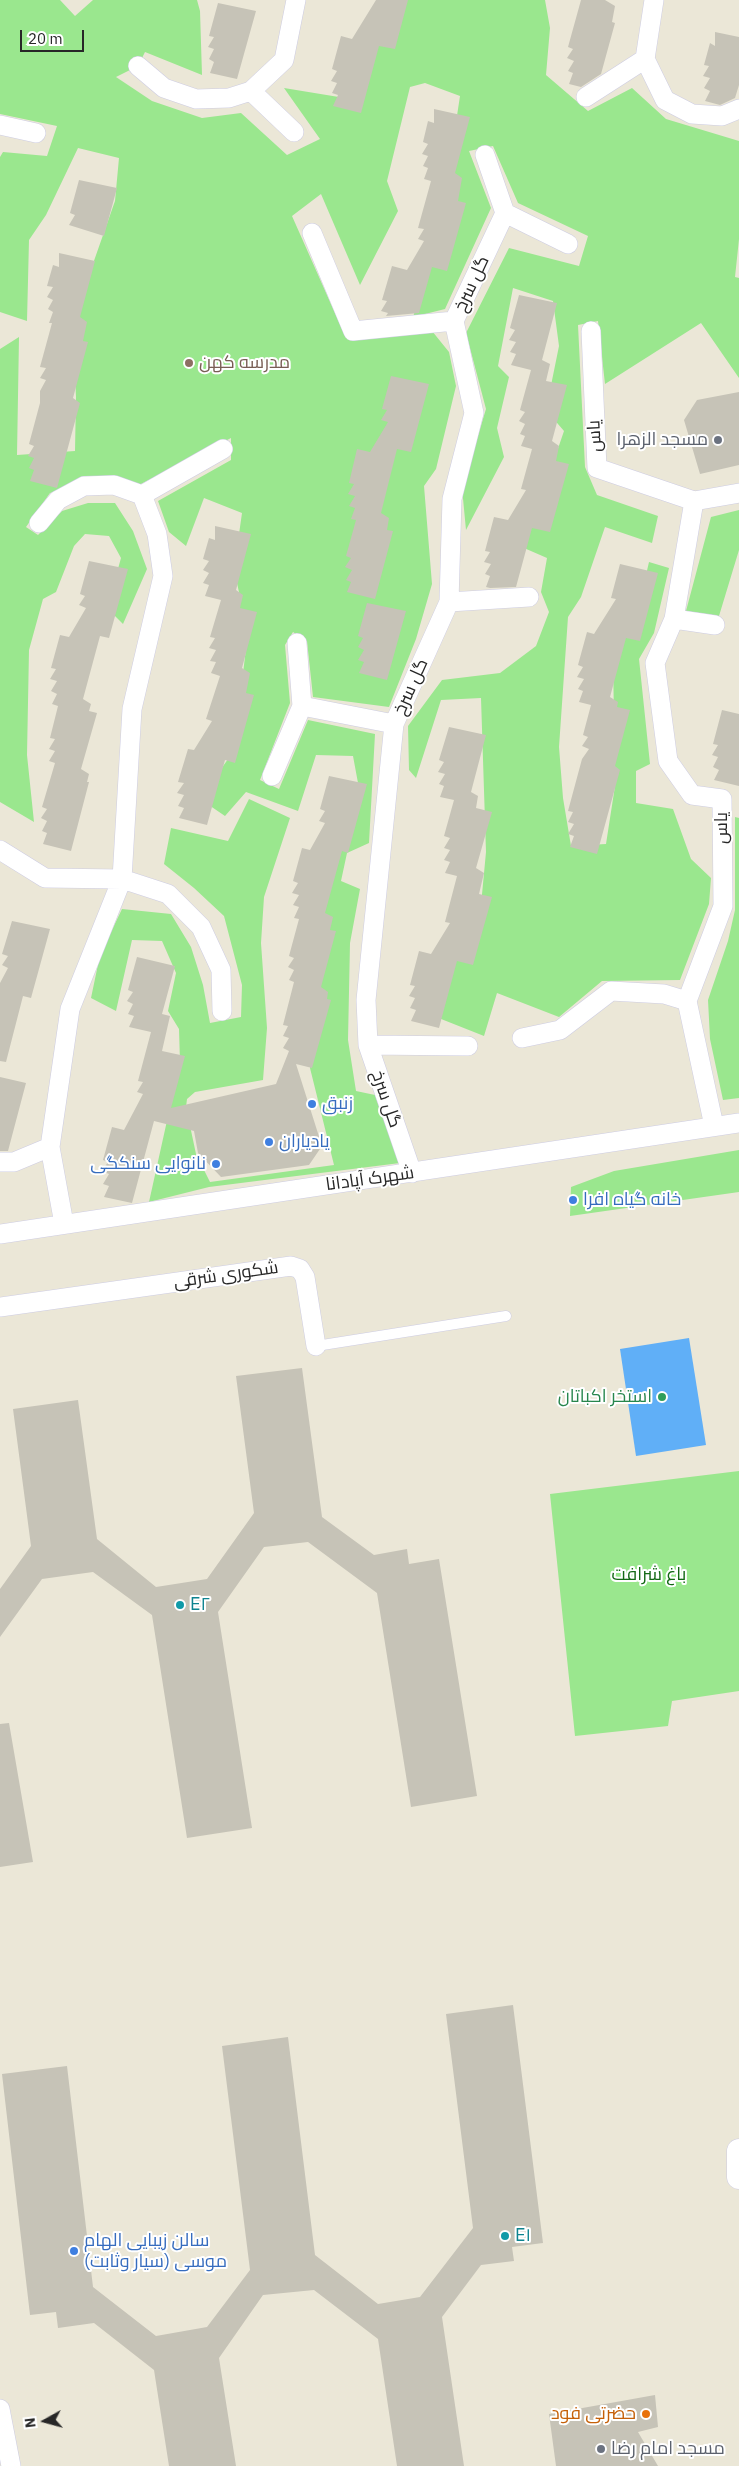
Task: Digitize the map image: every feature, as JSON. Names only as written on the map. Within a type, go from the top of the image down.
[{"type":"street","points":[[138,66],[164,88],[196,99],[229,98],[251,91],[284,60],[296,0]]},
{"type":"street","points":[[654,0],[645,59],[665,100],[692,114],[722,116],[739,109]]},
{"type":"street","points":[[586,97],[645,59]]},
{"type":"street","points":[[251,91],[294,132]]},
{"type":"street","points":[[0,125],[36,133]]},
{"type":"street","points":[[485,155],[506,212],[568,244]]},
{"type":"street","name":"گل سرخ","points":[[412,1173],[368,1045],[366,1000],[394,724],[448,602],[452,499],[474,413],[454,321],[506,212]]},
{"type":"street","points":[[312,233],[353,331],[454,321]]},
{"type":"street","name":"یاس","points":[[591,331],[597,468],[694,501],[739,493]]},
{"type":"street","points":[[142,495],[224,449]]},
{"type":"street","points":[[39,523],[58,500],[84,486],[114,484],[142,495],[157,534],[163,576],[132,709],[122,879],[70,1009],[50,1147],[64,1224]]},
{"type":"street","name":"یاس","points":[[687,1000],[723,906],[731,800],[692,795],[668,761],[655,663],[674,619],[694,501]]},
{"type":"street","points":[[448,602],[529,597]]},
{"type":"street","points":[[674,619],[715,625]]},
{"type":"street","points":[[272,776],[302,706],[296,643]]},
{"type":"street","points":[[302,706],[394,724]]},
{"type":"street","points":[[0,850],[45,878],[122,879],[168,894],[201,927],[221,970],[222,1011]]},
{"type":"street","points":[[522,1038],[560,1030],[611,991],[664,994],[687,1000],[714,1126]]},
{"type":"street","points":[[368,1045],[468,1046]]},
{"type":"street","name":"شهرک آپادانا","points":[[0,1234],[739,1123]]},
{"type":"street","points":[[0,1162],[14,1162],[50,1147]]},
{"type":"street","name":"شکوری شرقی","points":[[0,1307],[290,1266],[300,1268],[305,1277],[316,1346]]},
{"type":"street","points":[[739,2151],[739,2177]]},
{"type":"street","points":[[0,2409],[11,2466]]},
{"type":"lane","name":"شکوری شرقی","points":[[316,1346],[506,1316]]},
{"type":"green space","points":[[0,0],[60,0],[75,16],[93,0],[197,0],[200,11],[202,75],[145,52],[138,66],[116,77],[152,101],[202,118],[241,113],[287,155],[320,139],[284,88],[357,100],[396,0],[545,0],[550,28],[546,75],[588,111],[632,88],[666,119],[739,141],[739,239],[735,277],[739,278],[739,378],[701,323],[605,384],[598,321],[578,325],[585,467],[597,495],[658,516],[652,543],[605,527],[581,597],[568,617],[559,747],[563,798],[571,846],[606,844],[615,786],[613,657],[636,618],[649,562],[669,568],[654,633],[639,659],[650,764],[636,771],[636,803],[673,809],[691,859],[711,878],[709,904],[680,980],[602,981],[559,1017],[497,993],[484,1036],[431,1015],[481,905],[486,852],[481,698],[441,700],[416,778],[409,770],[408,726],[442,680],[500,673],[536,646],[549,612],[541,592],[547,558],[524,548],[564,431],[546,410],[559,346],[553,301],[513,288],[498,366],[509,377],[497,428],[504,457],[466,530],[462,488],[486,409],[466,333],[509,248],[579,266],[588,236],[518,203],[493,146],[469,151],[491,208],[445,309],[413,317],[454,192],[451,155],[460,96],[425,83],[410,87],[387,181],[398,211],[360,285],[321,194],[292,216],[346,338],[432,331],[449,352],[456,386],[436,469],[424,486],[432,584],[416,639],[389,707],[313,697],[307,641],[293,632],[285,645],[290,703],[260,780],[279,789],[308,720],[375,734],[369,843],[347,853],[341,881],[360,889],[350,943],[348,1040],[356,1091],[375,1095],[400,1163],[209,1187],[149,1202],[180,1062],[179,1029],[168,1011],[176,973],[162,941],[132,940],[116,1011],[91,998],[100,955],[122,909],[171,914],[191,947],[203,985],[210,1023],[241,1017],[242,985],[224,916],[194,888],[164,864],[171,828],[228,841],[249,799],[290,818],[264,897],[261,943],[267,1028],[263,1080],[195,1092],[187,1099],[186,1107],[196,1154],[210,1182],[334,1165],[310,1068],[321,1016],[319,887],[358,783],[353,756],[316,755],[298,811],[246,792],[225,816],[200,799],[240,742],[240,699],[246,648],[238,631],[240,597],[234,569],[242,513],[204,498],[186,546],[169,532],[158,501],[231,460],[231,438],[139,485],[101,477],[50,493],[26,527],[38,535],[62,511],[88,503],[115,503],[133,531],[147,569],[123,624],[107,608],[121,558],[109,536],[85,534],[74,546],[56,592],[43,599],[29,650],[27,755],[34,822],[0,802],[0,349],[19,337],[17,455],[75,451],[76,397],[73,334],[89,275],[115,201],[119,158],[78,148],[46,215],[29,240],[27,321],[0,312],[0,157],[3,152],[47,156],[57,126],[0,114]]},
{"type":"green space","points":[[739,510],[739,550],[719,616],[686,611],[711,517]]},
{"type":"green space","points":[[735,817],[739,818],[739,1098],[723,1100],[710,1039],[708,1000],[728,941],[735,910]]},
{"type":"green space","points":[[739,1150],[739,1192],[570,1216],[571,1187],[614,1171]]},
{"type":"green space","name":"باغ شرافت","points":[[739,1471],[739,1691],[672,1701],[668,1726],[575,1736],[550,1494]]},
{"type":"water","name":"استخر اکباتان","points":[[689,1338],[706,1445],[636,1456],[620,1349]]},
{"type":"building","points":[[376,0],[408,0],[395,49],[379,46],[361,113],[333,106],[338,95],[332,93],[337,83],[331,81],[337,71],[332,69],[341,36],[352,39]]},
{"type":"building","points":[[581,0],[605,0],[615,6],[612,22],[615,23],[601,74],[581,87],[569,84],[573,73],[568,71],[574,61],[567,58],[573,49],[568,47]]},
{"type":"building","points":[[218,3],[256,11],[237,79],[210,73],[214,62],[209,59],[214,49],[208,47],[214,37],[209,36]]},
{"type":"building","points":[[715,32],[739,37],[739,85],[735,98],[720,105],[705,101],[710,91],[704,88],[710,78],[703,76],[709,66],[704,65],[710,43],[715,46]]},
{"type":"building","points":[[434,109],[470,117],[455,173],[462,178],[458,201],[466,203],[447,271],[432,267],[419,313],[386,316],[388,313],[381,311],[387,301],[382,300],[392,266],[407,270],[424,241],[418,239],[424,229],[418,228],[431,181],[424,179],[428,168],[423,166],[428,156],[422,154],[428,144],[423,142],[428,121],[434,123]]},
{"type":"building","points":[[79,180],[117,188],[104,236],[69,225],[75,215],[70,213]]},
{"type":"building","points":[[59,253],[95,261],[80,317],[87,322],[83,341],[88,342],[73,398],[80,403],[57,488],[30,481],[34,470],[29,468],[34,458],[28,456],[34,446],[29,444],[40,403],[40,391],[46,380],[40,378],[46,368],[40,367],[52,323],[49,323],[53,312],[48,309],[53,300],[47,297],[53,287],[47,286],[53,265],[59,267]]},
{"type":"building","points":[[519,295],[557,303],[542,360],[550,364],[546,381],[567,385],[552,441],[559,446],[556,461],[569,464],[550,532],[532,528],[516,587],[490,588],[486,587],[490,576],[485,574],[491,564],[484,562],[490,552],[485,551],[494,517],[508,520],[526,490],[521,489],[532,449],[521,446],[525,436],[520,434],[525,424],[519,421],[525,412],[520,410],[531,370],[511,365],[516,354],[510,352],[516,342],[509,340],[515,330],[510,328]]},
{"type":"building","points":[[391,376],[429,384],[411,452],[397,449],[381,513],[389,518],[387,530],[393,531],[375,599],[347,592],[351,582],[346,580],[352,570],[345,567],[351,558],[346,556],[356,520],[351,519],[355,508],[349,506],[355,496],[348,494],[354,484],[349,483],[357,449],[370,452],[388,422],[381,420],[387,410],[382,409]]},
{"type":"building","points":[[739,392],[739,465],[700,474],[684,420],[697,400]]},
{"type":"building","points":[[215,526],[251,534],[236,590],[243,595],[240,608],[257,612],[242,668],[250,673],[246,693],[254,695],[235,763],[225,760],[207,825],[179,818],[184,808],[178,806],[184,795],[177,793],[184,783],[178,782],[188,749],[194,750],[212,721],[206,719],[220,676],[211,673],[216,662],[210,661],[216,650],[209,648],[215,638],[210,637],[221,600],[205,596],[209,585],[203,583],[209,573],[203,570],[209,561],[203,559],[209,538],[215,540]]},
{"type":"building","points":[[89,561],[128,569],[109,638],[100,636],[83,699],[91,704],[89,711],[97,713],[81,769],[89,774],[87,782],[89,782],[71,851],[43,844],[47,833],[42,831],[47,821],[41,818],[47,809],[42,807],[55,763],[49,761],[55,751],[49,749],[55,739],[50,738],[58,706],[52,704],[57,694],[51,691],[57,681],[50,679],[56,669],[51,668],[60,635],[69,637],[86,608],[79,605],[85,596],[80,594]]},
{"type":"building","points":[[620,564],[658,573],[640,641],[626,638],[610,697],[618,702],[617,707],[630,710],[615,766],[620,770],[597,854],[570,847],[574,836],[568,834],[574,824],[568,822],[573,812],[568,811],[582,759],[589,749],[582,746],[588,737],[583,735],[591,705],[579,702],[583,691],[578,689],[584,679],[577,677],[583,667],[578,665],[587,632],[594,634],[616,599],[611,598]]},
{"type":"building","points":[[367,603],[406,611],[387,680],[359,673],[364,662],[358,660],[364,650],[358,647],[363,638],[358,636]]},
{"type":"building","points":[[722,710],[739,714],[739,786],[714,780],[719,770],[713,767],[718,757],[712,755],[718,745],[713,744]]},
{"type":"building","points":[[449,727],[486,735],[471,792],[478,796],[476,808],[492,812],[476,868],[484,873],[479,894],[492,897],[473,965],[457,961],[439,1028],[411,1021],[416,1010],[410,1008],[415,998],[409,996],[415,986],[410,985],[419,951],[431,954],[450,923],[445,922],[457,876],[445,873],[450,862],[444,860],[450,850],[444,848],[450,838],[444,836],[454,800],[440,797],[444,786],[439,784],[445,774],[438,772],[444,762],[439,760]]},
{"type":"building","points":[[329,776],[367,784],[348,853],[342,851],[325,913],[333,917],[330,930],[336,931],[321,987],[328,992],[327,999],[331,1000],[312,1068],[296,1064],[322,1146],[309,1165],[221,1177],[198,1153],[194,1131],[154,1121],[132,1203],[104,1197],[109,1186],[103,1184],[109,1174],[102,1171],[108,1162],[103,1160],[112,1127],[124,1130],[143,1094],[137,1092],[143,1082],[138,1081],[151,1032],[129,1027],[134,1016],[128,1014],[133,1004],[127,1001],[133,992],[128,990],[137,957],[175,966],[162,1014],[170,1016],[162,1051],[185,1056],[171,1108],[276,1084],[289,1051],[283,1048],[289,1038],[283,1036],[288,1026],[283,1025],[294,982],[289,980],[294,970],[288,967],[294,958],[289,956],[299,919],[294,918],[299,907],[293,905],[299,895],[292,893],[298,883],[293,881],[302,848],[310,850],[325,823],[319,821],[325,811],[320,809]]},
{"type":"building","points":[[12,921],[50,929],[31,998],[23,996],[6,1062],[0,1061],[0,983],[8,968],[2,965],[8,956],[2,954]]},
{"type":"building","points":[[0,1077],[26,1083],[8,1151],[0,1151]]},
{"type":"building","name":"E۲","points":[[302,1368],[322,1517],[374,1555],[407,1549],[409,1564],[439,1559],[477,1796],[411,1807],[377,1593],[308,1542],[264,1547],[218,1612],[252,1828],[187,1838],[152,1615],[93,1572],[42,1579],[0,1637],[0,1589],[31,1546],[13,1409],[78,1400],[97,1539],[156,1587],[207,1579],[254,1513],[236,1376]]},
{"type":"building","points":[[9,1723],[33,1862],[0,1867],[0,1724]]},
{"type":"building","name":"E۱","points":[[513,2005],[543,2243],[512,2247],[514,2261],[481,2265],[442,2317],[464,2466],[397,2466],[378,2339],[314,2290],[263,2295],[219,2358],[236,2466],[169,2466],[154,2370],[94,2323],[58,2328],[56,2312],[30,2315],[2,2074],[67,2066],[93,2287],[156,2336],[207,2327],[250,2270],[222,2046],[288,2037],[315,2255],[378,2304],[420,2297],[473,2228],[446,2014]]},
{"type":"building","name":"مسجد امام رضا","points":[[655,2395],[658,2427],[638,2432],[658,2466],[556,2466],[549,2414]]},
{"type":"place","name":"مدرسه کهن","points":[[189,363]]},
{"type":"place","name":"مسجد الزهرا","points":[[718,440]]},
{"type":"place","name":"زنبق","points":[[312,1104]]},
{"type":"place","name":"یادیاران","points":[[269,1142]]},
{"type":"place","name":"نانوایی سنکگی","points":[[216,1164]]},
{"type":"place","name":"خانه گیاه افرا","points":[[573,1200]]},
{"type":"place","name":"استخر اکباتان","points":[[662,1397]]},
{"type":"place","name":"E۲","points":[[180,1605]]},
{"type":"place","name":"E۱","points":[[505,2236]]},
{"type":"place","name":"سالن زیبایی الهام موسی (سیار وثابت)","points":[[74,2251]]},
{"type":"place","name":"حضرتی فود","points":[[646,2414]]},
{"type":"place","name":"مسجد امام رضا","points":[[601,2449]]}]
